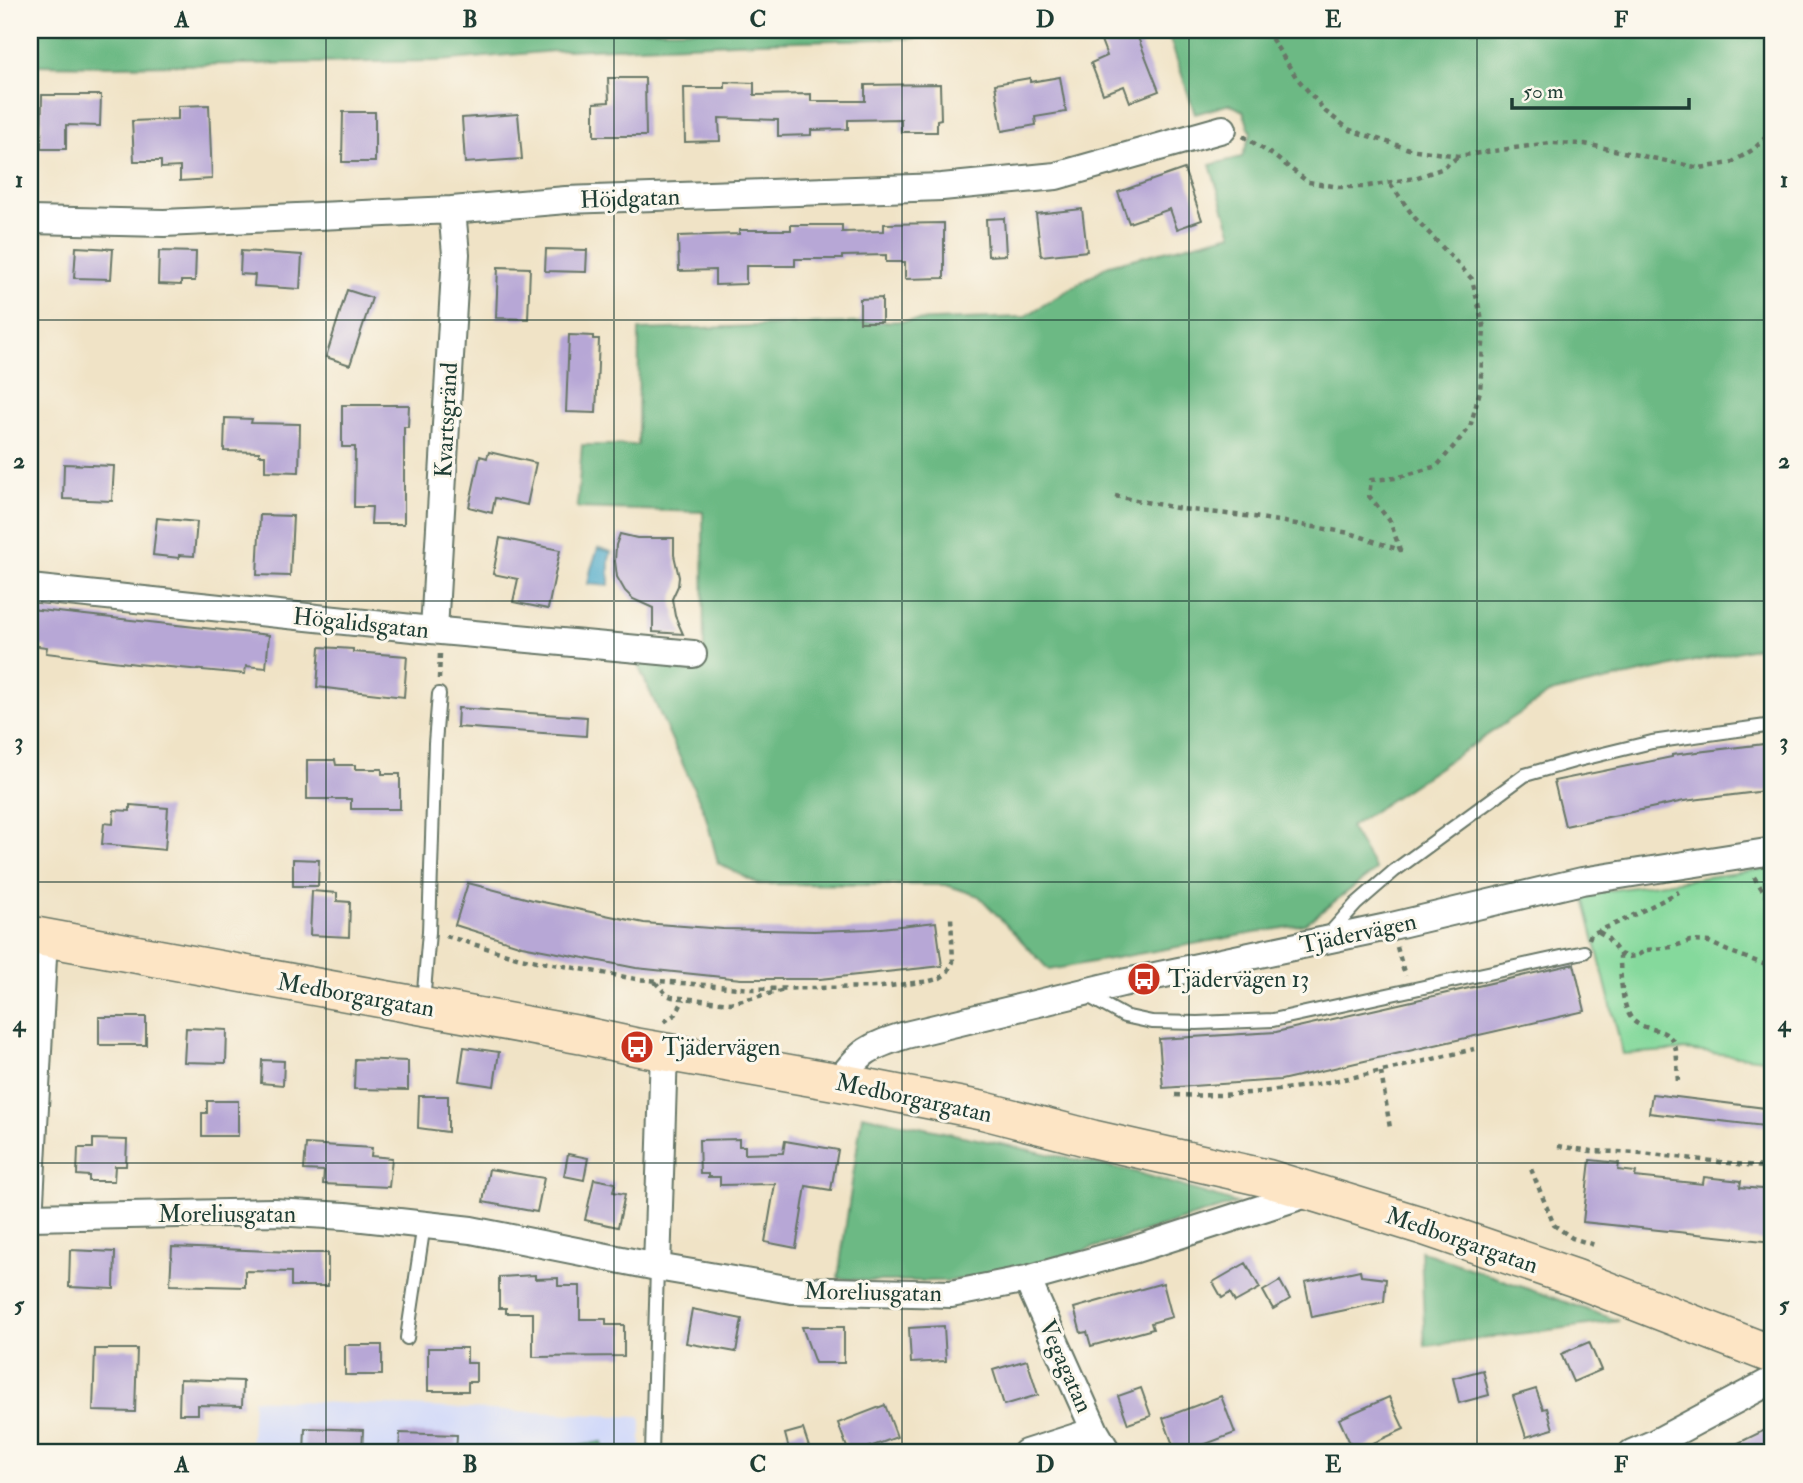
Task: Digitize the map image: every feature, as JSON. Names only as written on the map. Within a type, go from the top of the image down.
[{"type":"street","name":"Höjdgatan","points":[[30,220],[164,223],[452,210],[566,200],[942,187],[1056,176],[1223,129]]},
{"type":"street","name":"Kvartsgränd","points":[[438,636],[456,254],[452,210]]},
{"type":"street","name":"Högalidsgatan","points":[[30,588],[438,636],[693,654]]},
{"type":"street","name":"Tjädervägen","points":[[838,1082],[862,1053],[877,1044],[906,1035],[1582,881],[1773,850]]},
{"type":"street","name":"Medborgargatan","points":[[37,936],[838,1082],[982,1111],[1266,1178],[1423,1226],[1575,1278],[1773,1355]]},
{"type":"street","points":[[30,1201],[37,936]]},
{"type":"street","points":[[657,1267],[664,1051]]},
{"type":"street","name":"Moreliusgatan","points":[[30,1217],[274,1212],[345,1216],[425,1223],[510,1237],[657,1267],[792,1290],[951,1294],[1027,1279],[1136,1249],[1313,1192]]},
{"type":"street","name":"Vegagatan","points":[[1027,1279],[1101,1442]]},
{"type":"street","points":[[1633,1453],[1773,1380]]},
{"type":"street","points":[[1026,1453],[1101,1442]]},
{"type":"lane","points":[[423,1007],[429,932],[439,694]]},
{"type":"lane","points":[[1324,939],[1394,871],[1525,775],[1651,742],[1773,725]]},
{"type":"lane","points":[[1083,993],[1124,1016],[1152,1022],[1273,1020],[1584,952]]},
{"type":"lane","points":[[407,1338],[425,1223]]},
{"type":"lane","points":[[652,1453],[657,1267]]},
{"type":"path","points":[[1266,30],[1296,78],[1325,112],[1350,130],[1409,149],[1458,156],[1550,143],[1584,144],[1700,168],[1731,163],[1754,149],[1773,130]]},
{"type":"path","points":[[1223,129],[1245,137],[1308,182],[1339,187],[1363,187],[1415,178],[1441,169],[1458,156]]},
{"type":"path","points":[[1115,496],[1182,509],[1254,517],[1350,533],[1400,550],[1390,521],[1369,496],[1371,480],[1396,478],[1437,466],[1470,427],[1480,391],[1484,328],[1472,279],[1414,217],[1389,182]]},
{"type":"path","points":[[438,636],[439,694]]},
{"type":"path","points":[[1584,952],[1591,933],[1599,932],[1683,890]]},
{"type":"path","points":[[429,932],[520,958],[636,979],[751,989],[881,987],[940,978],[947,973],[953,962],[951,918]]},
{"type":"path","points":[[1392,926],[1409,990]]},
{"type":"path","points":[[1599,932],[1606,936],[1620,954],[1628,957],[1690,941],[1709,942],[1773,970]]},
{"type":"path","points":[[1620,954],[1620,978],[1626,1008],[1631,1019],[1639,1025],[1665,1034],[1674,1042],[1678,1082]]},
{"type":"path","points":[[654,981],[672,998],[736,1002],[793,988]]},
{"type":"path","points":[[678,1011],[684,999]]},
{"type":"path","points":[[1175,1095],[1277,1091],[1381,1072],[1474,1049]]},
{"type":"path","points":[[1381,1072],[1390,1128]]},
{"type":"path","points":[[1558,1146],[1773,1168]]},
{"type":"path","points":[[1531,1169],[1554,1225],[1572,1238],[1595,1245]]},
{"type":"shaded area","points":[[253,1399],[641,1417],[641,1453],[250,1453]]},
{"type":"green space","points":[[30,30],[986,30],[960,37],[566,50],[439,61],[112,66],[30,65]]},
{"type":"green space","points":[[1167,30],[1773,30],[1773,644],[1550,693],[1350,827],[1376,870],[1305,924],[1049,970],[979,896],[946,885],[758,884],[718,863],[705,813],[636,661],[704,668],[703,512],[577,508],[582,445],[638,445],[639,330],[1024,317],[1109,265],[1232,234],[1210,165],[1242,157],[1251,133],[1243,111],[1230,104],[1195,114]]},
{"type":"green space","points":[[1773,868],[1773,1060],[1685,1050],[1623,1054],[1583,894]]},
{"type":"green space","points":[[862,1115],[1135,1172],[1237,1203],[1009,1274],[947,1281],[867,1281],[838,1278]]},
{"type":"green space","points":[[1421,1251],[1619,1321],[1425,1346]]},
{"type":"green space","points":[[602,1442],[604,1453],[543,1453]]},
{"type":"water","points":[[598,548],[611,552],[609,586],[588,584]]},
{"type":"building","points":[[1097,30],[1135,30],[1159,91],[1130,102],[1124,86],[1103,94],[1091,63],[1107,56]]},
{"type":"building","points":[[1060,77],[1066,112],[1035,117],[1036,125],[1002,131],[995,84],[1030,78],[1030,82]]},
{"type":"building","points":[[608,78],[645,78],[646,136],[594,136],[594,103],[609,102]]},
{"type":"building","points":[[725,82],[754,83],[754,95],[811,94],[811,101],[865,101],[865,85],[940,84],[941,119],[937,120],[937,132],[901,132],[901,119],[848,120],[848,129],[811,130],[811,135],[778,136],[778,120],[719,118],[720,141],[685,142],[684,88],[725,88]]},
{"type":"building","points":[[42,95],[101,95],[100,126],[66,125],[66,149],[41,149]]},
{"type":"building","points":[[209,105],[212,179],[180,181],[180,167],[161,168],[161,161],[134,161],[132,121],[178,119],[178,106]]},
{"type":"building","points":[[343,112],[375,112],[375,162],[342,162]]},
{"type":"building","points":[[518,114],[522,159],[465,163],[462,118]]},
{"type":"building","points":[[1184,169],[1202,220],[1177,229],[1170,209],[1129,223],[1118,192]]},
{"type":"building","points":[[1082,209],[1087,251],[1041,256],[1036,214]]},
{"type":"building","points":[[1004,218],[1006,255],[988,256],[986,219]]},
{"type":"building","points":[[944,223],[944,278],[905,279],[905,262],[886,262],[886,255],[795,259],[795,266],[746,266],[746,284],[715,285],[715,270],[679,271],[678,236],[739,234],[739,230],[791,230],[791,225],[842,225],[842,232],[884,231],[884,224]]},
{"type":"building","points":[[76,247],[113,249],[111,279],[74,278]]},
{"type":"building","points":[[546,249],[587,250],[586,272],[545,271]]},
{"type":"building","points":[[159,251],[196,252],[195,281],[181,281],[181,285],[158,284]]},
{"type":"building","points":[[241,251],[302,255],[300,289],[254,286],[255,275],[240,274]]},
{"type":"building","points":[[498,267],[530,268],[528,319],[496,318]]},
{"type":"building","points":[[347,290],[372,298],[350,365],[326,357]]},
{"type":"building","points":[[882,298],[882,322],[860,322],[860,299]]},
{"type":"building","points":[[569,335],[593,336],[593,339],[599,339],[596,413],[566,412]]},
{"type":"building","points":[[342,405],[409,405],[408,427],[404,427],[404,524],[371,524],[372,507],[354,507],[355,447],[342,447]]},
{"type":"building","points":[[225,418],[252,419],[251,423],[300,424],[299,472],[265,471],[265,455],[259,455],[259,452],[224,451]]},
{"type":"building","points":[[489,452],[536,463],[527,505],[495,498],[492,513],[469,507],[480,456],[487,458]]},
{"type":"building","points":[[64,464],[114,466],[112,501],[63,499]]},
{"type":"building","points":[[260,515],[293,516],[290,576],[257,575]]},
{"type":"building","points":[[157,518],[197,522],[194,556],[179,555],[179,558],[153,555]]},
{"type":"building","points":[[620,534],[637,538],[674,538],[674,555],[679,577],[672,599],[675,616],[683,634],[653,632],[653,608],[633,599],[625,591],[617,577],[615,561]]},
{"type":"building","points":[[500,538],[560,550],[548,609],[513,602],[518,579],[493,574]]},
{"type":"building","points":[[30,609],[269,635],[266,668],[246,666],[245,674],[46,653],[47,647],[30,645]]},
{"type":"building","points":[[320,647],[407,656],[404,697],[317,687]]},
{"type":"building","points":[[458,708],[587,717],[586,736],[457,727]]},
{"type":"building","points":[[1773,743],[1773,790],[1684,801],[1565,826],[1554,781],[1672,755]]},
{"type":"building","points":[[307,760],[335,760],[336,765],[355,765],[355,769],[382,769],[382,774],[400,774],[400,809],[351,809],[351,799],[307,799]]},
{"type":"building","points":[[130,805],[168,808],[165,850],[102,844],[104,823],[113,824],[114,810],[130,811]]},
{"type":"building","points":[[293,859],[319,860],[318,886],[293,886]]},
{"type":"building","points":[[468,883],[533,900],[644,923],[723,929],[814,931],[872,929],[936,922],[942,966],[820,979],[741,979],[636,968],[522,946],[455,925]]},
{"type":"building","points":[[312,891],[337,893],[337,901],[350,902],[349,937],[310,935]]},
{"type":"building","points":[[1574,964],[1585,1011],[1281,1080],[1163,1088],[1159,1039],[1276,1032]]},
{"type":"building","points":[[99,1017],[146,1017],[146,1045],[99,1045]]},
{"type":"building","points":[[186,1028],[227,1030],[226,1063],[184,1062]]},
{"type":"building","points":[[464,1047],[499,1052],[494,1086],[459,1081]]},
{"type":"building","points":[[355,1059],[408,1061],[408,1090],[354,1089]]},
{"type":"building","points":[[262,1060],[284,1061],[283,1085],[261,1083]]},
{"type":"building","points":[[1652,1094],[1773,1109],[1773,1127],[1649,1113]]},
{"type":"building","points":[[419,1096],[448,1096],[448,1132],[418,1128]]},
{"type":"building","points":[[207,1101],[238,1101],[238,1136],[202,1136],[202,1113],[207,1113]]},
{"type":"building","points":[[93,1139],[127,1140],[126,1166],[115,1166],[114,1181],[89,1181],[89,1176],[77,1175],[78,1148],[93,1148]]},
{"type":"building","points":[[739,1139],[739,1146],[745,1146],[745,1154],[783,1153],[785,1141],[838,1150],[831,1190],[806,1186],[796,1248],[765,1242],[775,1184],[720,1185],[720,1177],[700,1174],[699,1140]]},
{"type":"building","points":[[306,1144],[372,1148],[371,1156],[392,1158],[389,1187],[323,1184],[324,1171],[304,1170]]},
{"type":"building","points":[[568,1154],[588,1158],[584,1180],[564,1176]]},
{"type":"building","points":[[1590,1160],[1619,1163],[1618,1170],[1636,1172],[1635,1177],[1703,1184],[1704,1177],[1741,1181],[1740,1187],[1773,1190],[1773,1242],[1583,1222]]},
{"type":"building","points":[[489,1169],[544,1178],[537,1212],[483,1202]]},
{"type":"building","points":[[594,1179],[615,1183],[613,1192],[625,1194],[618,1227],[585,1220]]},
{"type":"building","points":[[172,1247],[328,1253],[328,1286],[291,1286],[291,1272],[245,1271],[245,1287],[170,1285]]},
{"type":"building","points":[[70,1250],[115,1252],[114,1289],[69,1287]]},
{"type":"building","points":[[1246,1263],[1260,1288],[1235,1302],[1230,1293],[1222,1298],[1213,1282]]},
{"type":"building","points":[[1360,1270],[1361,1276],[1386,1279],[1384,1302],[1312,1317],[1305,1282]]},
{"type":"building","points":[[535,1275],[535,1279],[558,1278],[558,1286],[580,1286],[580,1319],[606,1319],[606,1325],[624,1325],[624,1356],[533,1357],[533,1313],[506,1313],[506,1308],[499,1308],[499,1277]]},
{"type":"building","points":[[1280,1281],[1290,1299],[1273,1309],[1263,1291]]},
{"type":"building","points":[[1163,1283],[1172,1317],[1151,1323],[1153,1329],[1091,1346],[1087,1332],[1081,1333],[1074,1308]]},
{"type":"building","points":[[692,1309],[742,1319],[736,1352],[686,1343]]},
{"type":"building","points":[[944,1326],[946,1361],[911,1363],[909,1328]]},
{"type":"building","points":[[802,1327],[844,1327],[844,1363],[815,1363]]},
{"type":"building","points":[[1589,1342],[1601,1370],[1573,1382],[1561,1354]]},
{"type":"building","points":[[345,1345],[382,1345],[382,1375],[345,1375]]},
{"type":"building","points":[[428,1348],[467,1348],[467,1363],[476,1363],[476,1382],[468,1382],[468,1391],[428,1391]]},
{"type":"building","points":[[95,1349],[137,1349],[135,1412],[93,1411]]},
{"type":"building","points":[[1027,1360],[1038,1395],[1004,1405],[993,1370]]},
{"type":"building","points":[[1483,1370],[1489,1395],[1459,1403],[1453,1378]]},
{"type":"building","points":[[180,1379],[243,1381],[242,1406],[198,1405],[198,1414],[179,1414]]},
{"type":"building","points":[[1141,1388],[1151,1416],[1128,1424],[1118,1396]]},
{"type":"building","points":[[1536,1389],[1543,1409],[1547,1408],[1553,1429],[1526,1437],[1513,1396]]},
{"type":"building","points":[[1221,1396],[1235,1433],[1176,1453],[1163,1418]]},
{"type":"building","points":[[1389,1397],[1404,1429],[1354,1452],[1339,1419]]},
{"type":"building","points":[[885,1405],[897,1437],[849,1453],[838,1423]]},
{"type":"building","points":[[1773,1426],[1773,1453],[1718,1453]]},
{"type":"building","points":[[305,1428],[363,1430],[362,1453],[304,1453]]},
{"type":"building","points":[[803,1429],[811,1453],[790,1453],[785,1434]]},
{"type":"building","points":[[400,1433],[457,1435],[456,1453],[399,1453]]},
{"type":"place","name":"Tjädervägen 13","points":[[1144,979]]},
{"type":"place","name":"Tjädervägen","points":[[637,1047]]}]
